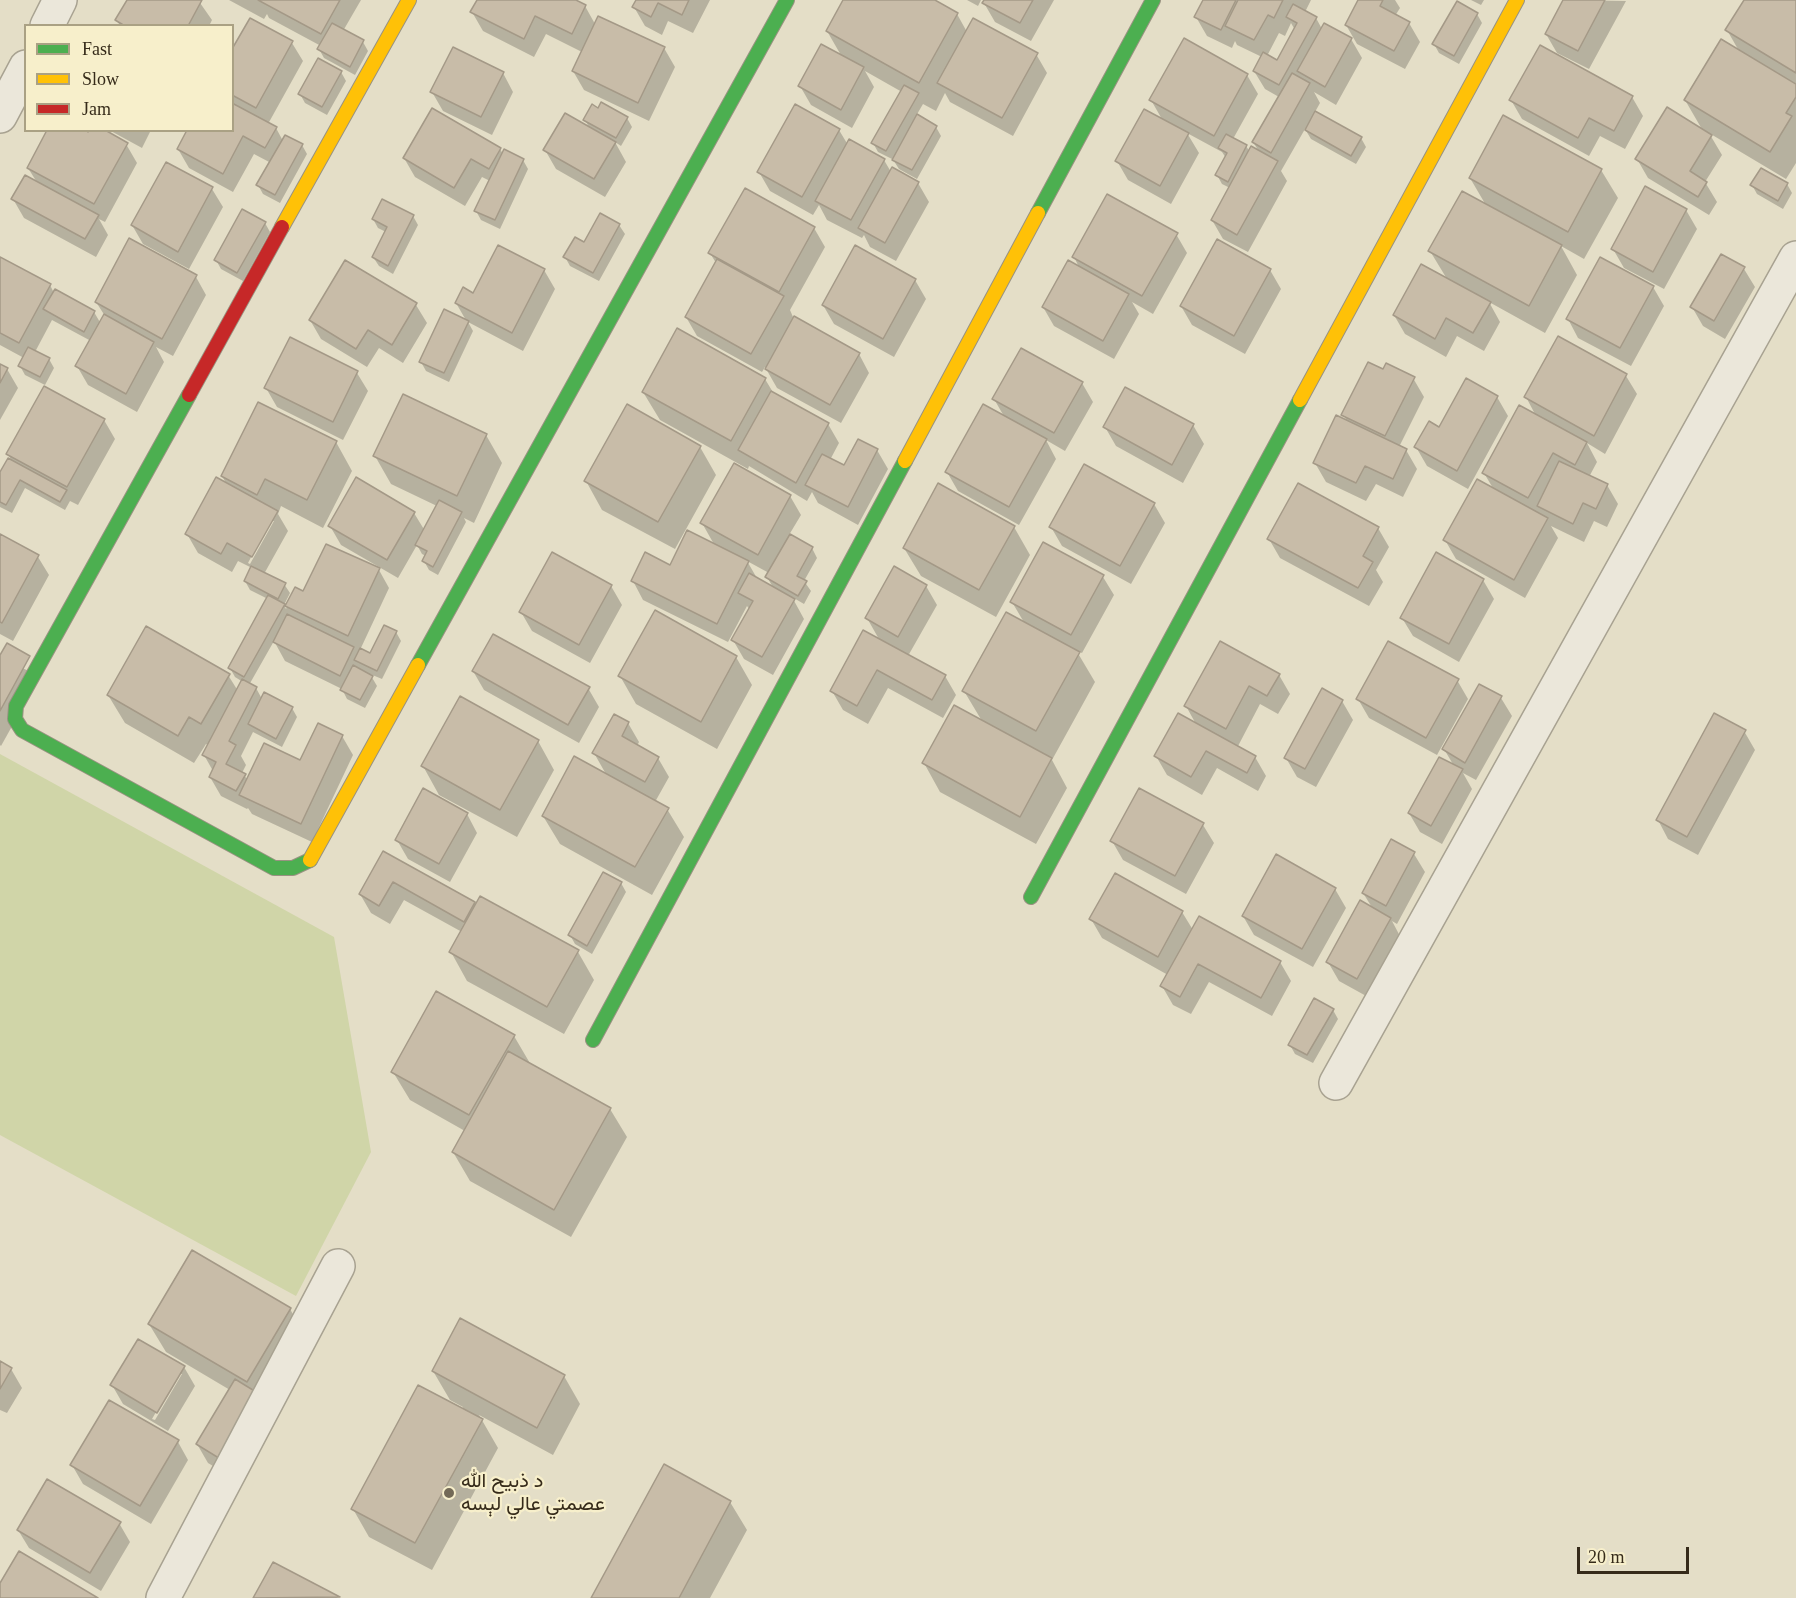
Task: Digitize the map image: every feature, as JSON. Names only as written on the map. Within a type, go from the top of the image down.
[{"type":"street","points":[[48,24],[60,0]]},
{"type":"street","points":[[409,0],[16,706],[15,719],[22,730],[274,868],[293,868],[309,862],[787,0]]},
{"type":"street","points":[[593,1040],[1153,0]]},
{"type":"street","points":[[1031,897],[1517,0]]},
{"type":"street","points":[[0,116],[24,71]]},
{"type":"street","points":[[1336,1083],[1796,258]]},
{"type":"street","points":[[163,1598],[338,1266]]},
{"type":"green space","points":[[0,754],[334,937],[371,1152],[296,1296],[0,1135]]},
{"type":"building","points":[[127,0],[202,0],[189,24],[122,24],[115,20]]},
{"type":"building","points":[[258,0],[340,0],[321,34]]},
{"type":"building","points":[[477,0],[576,0],[586,5],[572,34],[535,16],[524,39],[470,12]]},
{"type":"building","points":[[636,0],[689,0],[682,15],[658,3],[651,17],[632,7]]},
{"type":"building","points":[[843,0],[935,0],[958,13],[919,83],[826,31]]},
{"type":"building","points":[[984,0],[1033,0],[1020,23],[982,3]]},
{"type":"building","points":[[1203,0],[1236,0],[1221,30],[1194,17]]},
{"type":"building","points":[[1238,0],[1283,0],[1274,18],[1268,15],[1254,40],[1225,26]]},
{"type":"building","points":[[1358,0],[1383,0],[1380,6],[1410,22],[1394,51],[1345,25]]},
{"type":"building","points":[[1563,0],[1605,0],[1578,51],[1545,34]]},
{"type":"building","points":[[1744,0],[1796,0],[1796,73],[1725,30]]},
{"type":"building","points":[[1457,1],[1478,13],[1454,56],[1432,44]]},
{"type":"building","points":[[1293,4],[1317,17],[1279,85],[1253,71],[1263,52],[1277,60],[1297,23],[1286,17]]},
{"type":"building","points":[[598,16],[665,47],[638,103],[572,71]]},
{"type":"building","points":[[250,18],[293,41],[256,108],[234,96],[234,46]]},
{"type":"building","points":[[973,18],[1038,53],[1002,118],[937,83]]},
{"type":"building","points":[[332,23],[364,40],[350,67],[317,49]]},
{"type":"building","points":[[1324,23],[1352,38],[1325,87],[1297,71]]},
{"type":"building","points":[[1184,38],[1248,74],[1214,136],[1149,100]]},
{"type":"building","points":[[1721,39],[1796,84],[1796,97],[1786,113],[1792,116],[1770,152],[1684,100]]},
{"type":"building","points":[[821,44],[864,67],[841,110],[798,86]]},
{"type":"building","points":[[1540,45],[1633,96],[1614,131],[1589,118],[1578,138],[1509,100]]},
{"type":"building","points":[[453,47],[504,72],[481,117],[430,92]]},
{"type":"building","points":[[318,58],[342,71],[322,107],[298,94]]},
{"type":"building","points":[[1292,73],[1310,83],[1271,153],[1252,142]]},
{"type":"building","points":[[904,85],[919,93],[886,151],[871,143]]},
{"type":"building","points":[[601,102],[628,117],[616,138],[583,120],[592,104],[598,108]]},
{"type":"building","points":[[234,104],[277,127],[265,148],[243,136],[223,174],[177,149],[186,132],[234,132]]},
{"type":"building","points":[[795,104],[840,129],[802,197],[757,172]]},
{"type":"building","points":[[1667,107],[1712,135],[1690,171],[1707,182],[1698,197],[1635,159]]},
{"type":"building","points":[[432,108],[501,148],[489,169],[471,159],[454,188],[403,158]]},
{"type":"building","points":[[1144,109],[1189,133],[1160,186],[1115,161]]},
{"type":"building","points":[[1315,111],[1362,137],[1351,156],[1305,130]]},
{"type":"building","points":[[565,113],[616,142],[594,179],[543,150]]},
{"type":"building","points":[[917,114],[937,126],[912,170],[892,160]]},
{"type":"building","points":[[1503,115],[1602,169],[1568,232],[1469,178]]},
{"type":"building","points":[[46,132],[109,132],[128,143],[94,204],[27,168]]},
{"type":"building","points":[[1226,134],[1247,145],[1228,182],[1215,175],[1227,153],[1218,148]]},
{"type":"building","points":[[285,135],[303,144],[275,195],[256,185]]},
{"type":"building","points":[[849,139],[885,159],[851,220],[815,201]]},
{"type":"building","points":[[1251,146],[1278,161],[1237,235],[1211,220]]},
{"type":"building","points":[[504,149],[524,159],[495,220],[474,211]]},
{"type":"building","points":[[166,162],[213,187],[178,252],[131,225]]},
{"type":"building","points":[[892,167],[919,182],[885,243],[858,228]]},
{"type":"building","points":[[1761,168],[1788,183],[1778,201],[1750,185]]},
{"type":"building","points":[[25,175],[99,215],[85,239],[11,199]]},
{"type":"building","points":[[1645,186],[1687,209],[1653,272],[1611,249]]},
{"type":"building","points":[[745,188],[815,227],[779,292],[708,253]]},
{"type":"building","points":[[1462,191],[1562,245],[1529,306],[1428,251]]},
{"type":"building","points":[[1107,194],[1178,233],[1142,296],[1072,257]]},
{"type":"building","points":[[382,199],[414,215],[388,266],[372,257],[387,227],[372,219]]},
{"type":"building","points":[[242,209],[266,222],[237,273],[214,260]]},
{"type":"building","points":[[600,213],[620,224],[593,273],[563,257],[575,237],[584,242]]},
{"type":"building","points":[[129,238],[197,275],[162,339],[95,302]]},
{"type":"building","points":[[1217,239],[1271,269],[1234,336],[1180,306]]},
{"type":"building","points":[[498,245],[545,269],[512,333],[455,303],[463,287],[473,293]]},
{"type":"building","points":[[855,245],[916,279],[883,339],[822,305]]},
{"type":"building","points":[[1721,254],[1745,267],[1714,321],[1690,307]]},
{"type":"building","points":[[0,257],[51,284],[19,343],[0,333]]},
{"type":"building","points":[[1600,257],[1654,286],[1620,348],[1566,319]]},
{"type":"building","points":[[717,259],[784,296],[751,354],[685,317]]},
{"type":"building","points":[[345,260],[417,303],[392,345],[368,330],[356,349],[309,320]]},
{"type":"building","points":[[1068,260],[1129,294],[1103,341],[1042,307]]},
{"type":"building","points":[[1421,264],[1491,302],[1473,333],[1446,318],[1435,339],[1393,315]]},
{"type":"building","points":[[55,289],[95,311],[84,332],[43,309]]},
{"type":"building","points":[[444,309],[469,321],[444,373],[419,362]]},
{"type":"building","points":[[104,314],[154,342],[126,394],[75,366]]},
{"type":"building","points":[[794,316],[860,353],[830,405],[765,369]]},
{"type":"building","points":[[677,328],[766,378],[731,441],[642,392]]},
{"type":"building","points":[[1558,336],[1627,374],[1594,436],[1524,397]]},
{"type":"building","points":[[290,337],[358,371],[333,422],[264,388]]},
{"type":"building","points":[[28,347],[50,358],[40,377],[18,366]]},
{"type":"building","points":[[1021,348],[1083,382],[1054,433],[992,399]]},
{"type":"building","points":[[1368,362],[1383,369],[1386,363],[1415,377],[1385,436],[1341,415]]},
{"type":"building","points":[[0,364],[8,368],[0,383]]},
{"type":"building","points":[[1466,378],[1498,396],[1457,471],[1414,447],[1429,421],[1439,427]]},
{"type":"building","points":[[44,386],[105,419],[67,487],[6,454]]},
{"type":"building","points":[[1125,387],[1194,424],[1172,465],[1103,427]]},
{"type":"building","points":[[771,391],[829,423],[796,483],[738,450]]},
{"type":"building","points":[[403,394],[487,434],[457,496],[373,456]]},
{"type":"building","points":[[258,402],[337,441],[307,500],[265,479],[257,495],[221,476]]},
{"type":"building","points":[[627,404],[701,446],[658,522],[584,481]]},
{"type":"building","points":[[983,404],[1047,439],[1009,507],[945,472]]},
{"type":"building","points":[[1519,405],[1587,442],[1575,465],[1553,453],[1528,498],[1482,473]]},
{"type":"building","points":[[1336,415],[1407,449],[1393,479],[1365,466],[1356,483],[1313,463]]},
{"type":"building","points":[[858,439],[878,449],[848,507],[805,485],[822,454],[844,465]]},
{"type":"building","points":[[8,458],[67,490],[60,502],[20,480],[6,505],[0,502],[0,472]]},
{"type":"building","points":[[1559,461],[1608,484],[1596,509],[1583,503],[1573,524],[1537,506]]},
{"type":"building","points":[[734,463],[791,495],[758,555],[700,523]]},
{"type":"building","points":[[1084,464],[1155,503],[1120,566],[1049,527]]},
{"type":"building","points":[[216,477],[278,511],[252,557],[227,543],[221,554],[185,534]]},
{"type":"building","points":[[356,477],[415,512],[387,560],[328,526]]},
{"type":"building","points":[[1477,479],[1548,518],[1514,580],[1443,540]]},
{"type":"building","points":[[938,483],[1015,526],[979,590],[903,548]]},
{"type":"building","points":[[1298,483],[1379,527],[1363,556],[1373,562],[1358,588],[1267,539]]},
{"type":"building","points":[[439,500],[462,512],[433,567],[422,561],[427,551],[415,545]]},
{"type":"building","points":[[687,530],[749,561],[717,624],[631,581],[645,552],[670,565]]},
{"type":"building","points":[[0,534],[39,555],[2,623],[0,622]]},
{"type":"building","points":[[790,534],[813,547],[797,576],[807,581],[798,596],[765,577]]},
{"type":"building","points":[[1043,542],[1104,575],[1071,635],[1010,602]]},
{"type":"building","points":[[326,544],[380,568],[348,636],[285,606],[295,587],[303,591]]},
{"type":"building","points":[[552,552],[612,585],[579,645],[519,612]]},
{"type":"building","points":[[1436,552],[1484,579],[1449,644],[1400,618]]},
{"type":"building","points":[[251,566],[286,583],[278,599],[244,581]]},
{"type":"building","points":[[894,566],[927,585],[898,637],[865,618]]},
{"type":"building","points":[[749,573],[795,599],[762,657],[731,640],[753,601],[738,593]]},
{"type":"building","points":[[268,595],[285,604],[244,677],[228,668]]},
{"type":"building","points":[[655,610],[737,656],[701,722],[618,676]]},
{"type":"building","points":[[1006,612],[1080,652],[1036,731],[962,691]]},
{"type":"building","points":[[287,614],[354,647],[340,676],[273,642]]},
{"type":"building","points":[[384,625],[397,631],[377,671],[354,660],[360,648],[370,653]]},
{"type":"building","points":[[146,626],[230,674],[201,724],[189,717],[178,736],[107,695]]},
{"type":"building","points":[[863,630],[946,675],[932,700],[877,670],[857,706],[830,691]]},
{"type":"building","points":[[493,634],[590,687],[568,725],[472,671]]},
{"type":"building","points":[[1220,641],[1280,674],[1267,696],[1249,686],[1226,729],[1184,706]]},
{"type":"building","points":[[1388,641],[1459,679],[1426,738],[1356,699]]},
{"type":"building","points":[[7,643],[30,656],[0,711],[0,655]]},
{"type":"building","points":[[353,665],[373,676],[360,700],[340,690]]},
{"type":"building","points":[[242,679],[257,687],[229,741],[236,745],[226,764],[246,774],[236,791],[209,777],[216,762],[202,755]]},
{"type":"building","points":[[1479,684],[1502,696],[1465,763],[1442,749]]},
{"type":"building","points":[[1322,688],[1343,700],[1305,769],[1284,758]]},
{"type":"building","points":[[264,692],[293,707],[276,739],[248,724]]},
{"type":"building","points":[[460,696],[539,740],[500,810],[421,766]]},
{"type":"building","points":[[954,705],[1052,758],[1020,817],[922,763]]},
{"type":"building","points":[[1178,713],[1256,756],[1247,773],[1206,751],[1191,777],[1154,756]]},
{"type":"building","points":[[1714,713],[1746,730],[1687,837],[1656,820]]},
{"type":"building","points":[[614,714],[629,722],[622,736],[659,757],[645,782],[592,753]]},
{"type":"building","points":[[318,723],[343,735],[301,824],[239,795],[264,743],[300,760]]},
{"type":"building","points":[[574,756],[669,808],[635,867],[542,816]]},
{"type":"building","points":[[1439,757],[1463,769],[1431,826],[1408,813]]},
{"type":"building","points":[[423,788],[468,813],[439,864],[395,840]]},
{"type":"building","points":[[1139,788],[1204,823],[1175,876],[1110,841]]},
{"type":"building","points":[[1391,839],[1415,852],[1386,906],[1362,893]]},
{"type":"building","points":[[383,851],[475,902],[464,922],[393,882],[379,906],[359,894]]},
{"type":"building","points":[[1276,854],[1336,888],[1302,949],[1242,916]]},
{"type":"building","points":[[603,872],[622,882],[587,946],[568,935]]},
{"type":"building","points":[[1115,873],[1183,911],[1158,957],[1089,919]]},
{"type":"building","points":[[480,896],[579,950],[547,1007],[449,952]]},
{"type":"building","points":[[1360,900],[1391,918],[1357,979],[1326,962]]},
{"type":"building","points":[[1199,916],[1281,961],[1261,998],[1198,964],[1180,997],[1160,986]]},
{"type":"building","points":[[436,991],[515,1035],[469,1115],[391,1072]]},
{"type":"building","points":[[1314,998],[1334,1009],[1307,1055],[1288,1045]]},
{"type":"building","points":[[508,1051],[611,1108],[554,1210],[452,1152]]},
{"type":"building","points":[[192,1250],[291,1308],[247,1382],[148,1324]]},
{"type":"building","points":[[460,1318],[565,1375],[537,1428],[432,1371]]},
{"type":"building","points":[[138,1339],[185,1366],[157,1413],[110,1385]]},
{"type":"building","points":[[0,1361],[12,1368],[0,1389]]},
{"type":"building","points":[[235,1379],[261,1395],[222,1460],[196,1444]]},
{"type":"building","points":[[418,1385],[483,1419],[415,1543],[351,1509]]},
{"type":"building","points":[[109,1400],[179,1440],[140,1506],[70,1465]]},
{"type":"building","points":[[664,1464],[731,1501],[679,1598],[591,1598]]},
{"type":"building","points":[[47,1479],[121,1522],[90,1573],[17,1530]]},
{"type":"building","points":[[19,1551],[98,1598],[0,1598],[0,1583]]},
{"type":"building","points":[[273,1562],[340,1597],[253,1598]]},
{"type":"traffic: fast","points":[[418,665],[787,0]]},
{"type":"traffic: fast","points":[[1038,213],[1153,0]]},
{"type":"traffic: fast","points":[[189,395],[16,706],[15,719],[22,730],[274,868],[293,868],[310,860]]},
{"type":"traffic: fast","points":[[1031,897],[1300,400]]},
{"type":"traffic: fast","points":[[593,1040],[905,461]]},
{"type":"traffic: slow","points":[[282,227],[409,0]]},
{"type":"traffic: slow","points":[[1300,400],[1517,0]]},
{"type":"traffic: slow","points":[[905,461],[1038,213]]},
{"type":"traffic: slow","points":[[310,860],[418,665]]},
{"type":"traffic: jam","points":[[189,395],[282,227]]},
{"type":"place","name":"د ذبیح الله عصمتي عالي لېسه","points":[[449,1493]]}]
